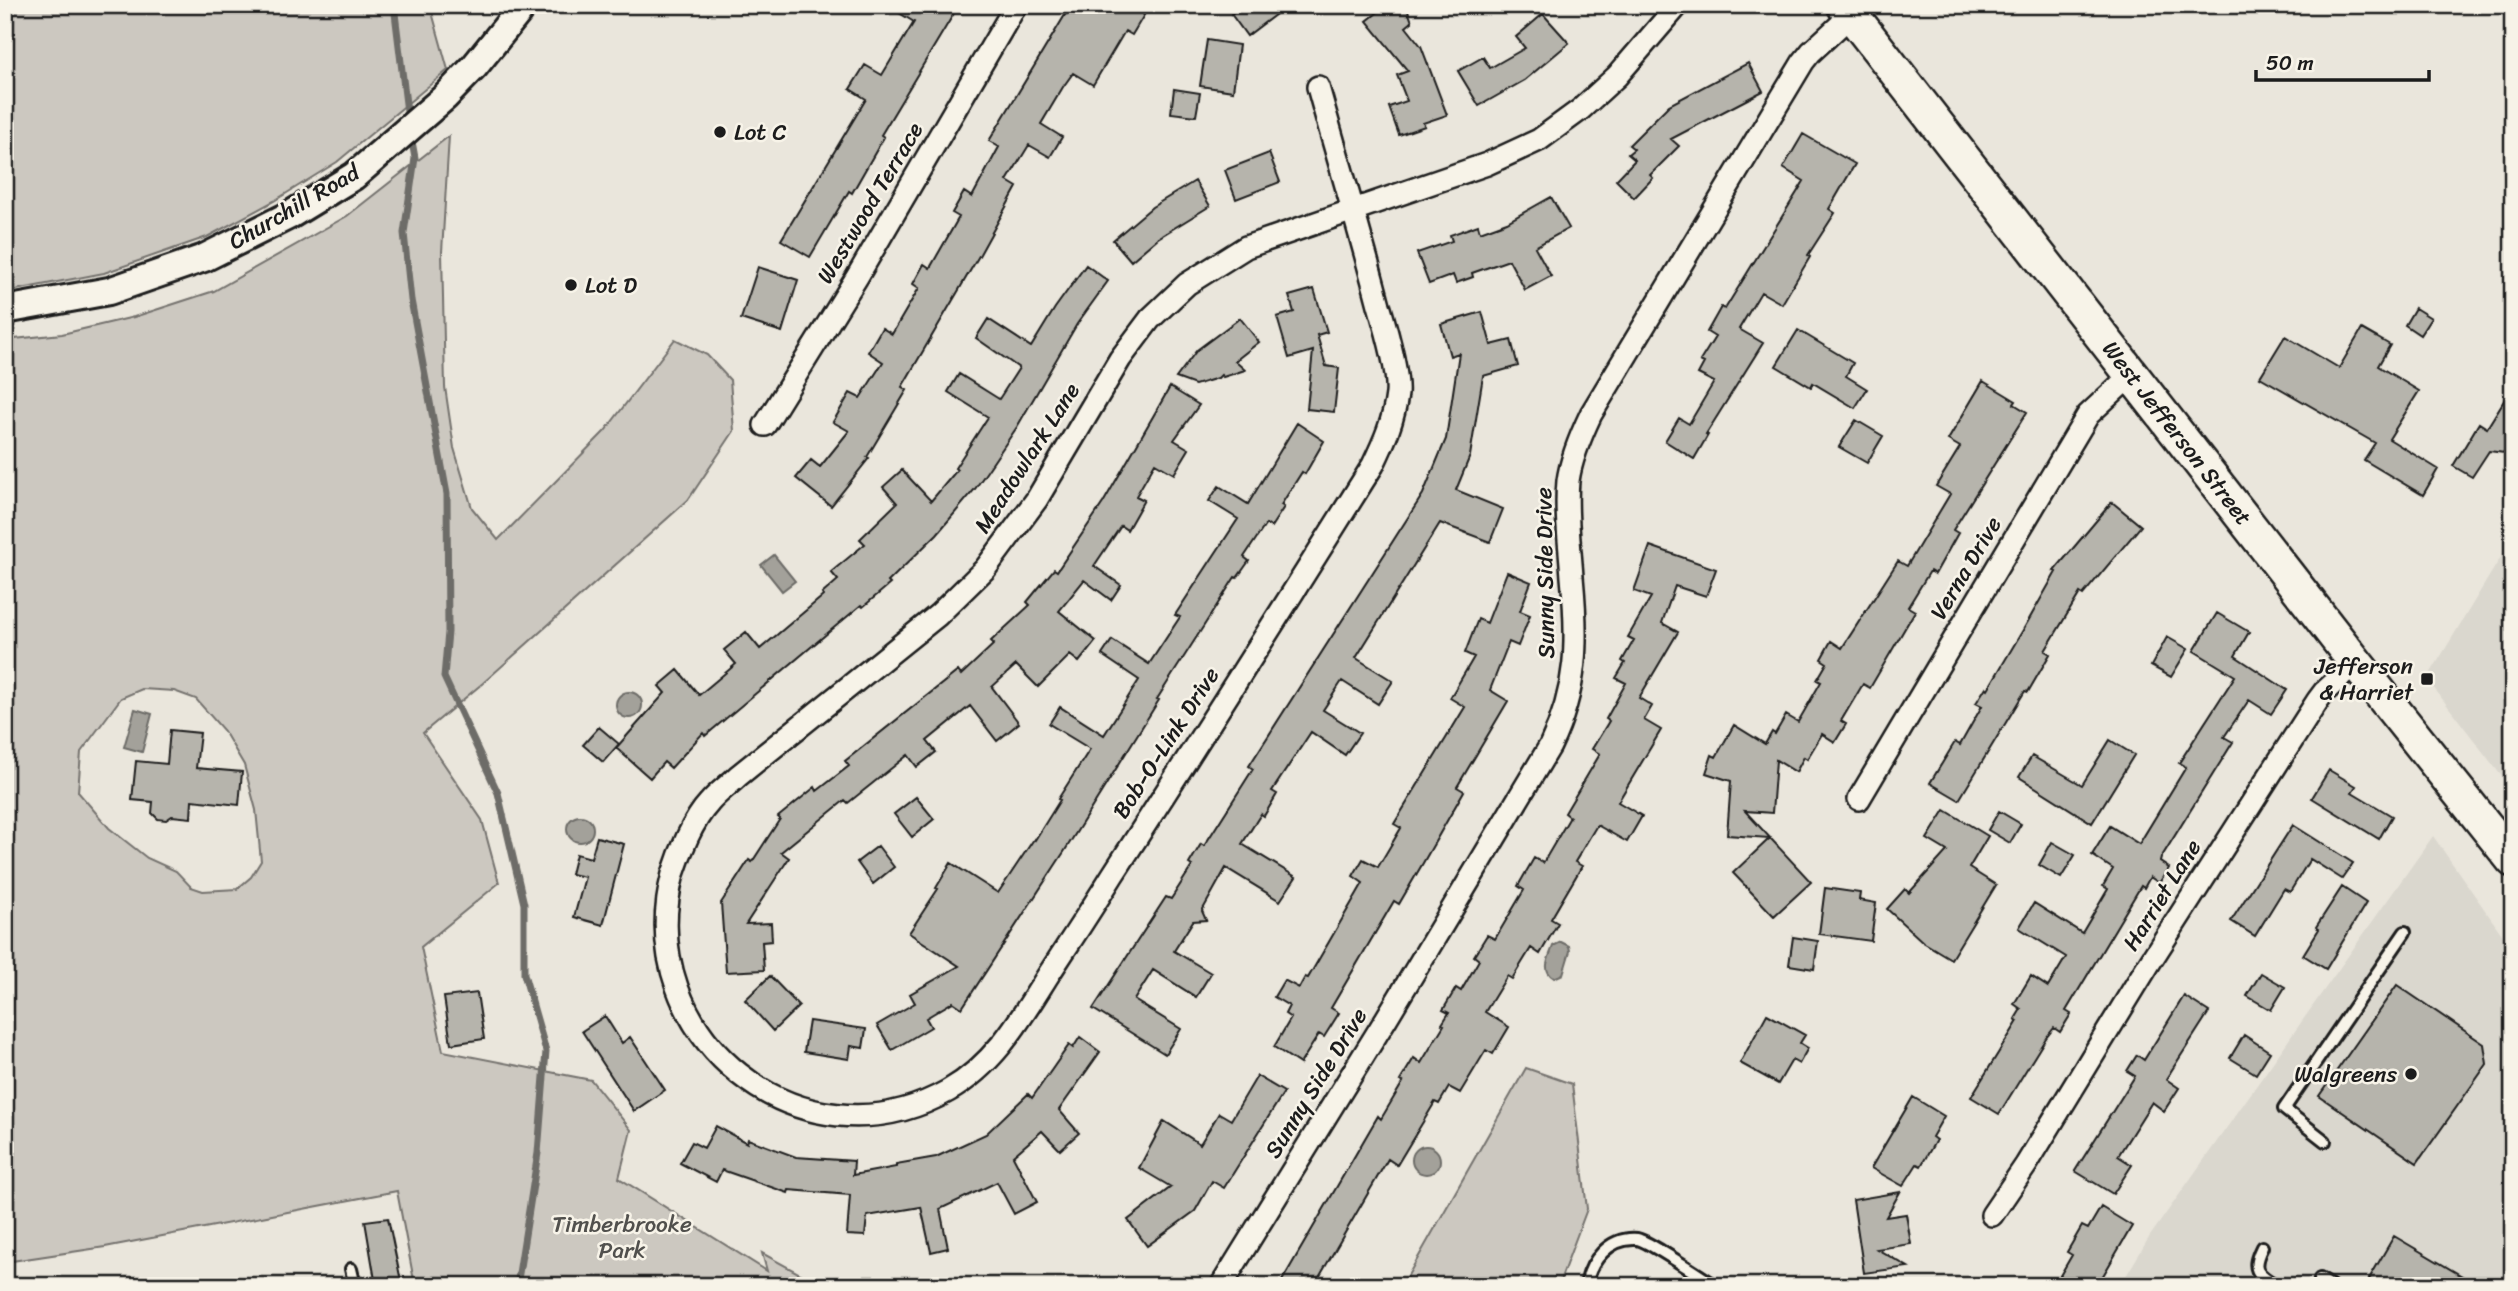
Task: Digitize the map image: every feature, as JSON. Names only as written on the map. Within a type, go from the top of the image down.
[{"type":"main road","name":"West Jefferson Street","points":[[1847,10],[2513,860]]},
{"type":"street","name":"Churchill Road","points":[[5,310],[109,291],[204,258],[290,215],[354,176],[444,97],[474,67],[524,5]]},
{"type":"street","name":"Westwood Terrace","points":[[765,425],[857,277],[1016,5]]},
{"type":"street","name":"Meadowlark Lane","points":[[761,1089],[740,1075],[705,1042],[680,1000],[670,962],[666,935],[668,895],[679,853],[707,804],[937,615],[985,569],[1037,499],[1120,359],[1150,319],[1187,284],[1246,247],[1487,164],[1539,140],[1580,110],[1617,76],[1678,5]]},
{"type":"street","name":"Sunny Side Drive","points":[[1222,1286],[1550,746],[1569,700],[1574,663],[1575,618],[1568,531],[1568,479],[1580,437],[1591,414],[1803,62],[1847,10]]},
{"type":"street","name":"Bob-O-Link Drive","points":[[761,1089],[794,1105],[846,1115],[868,1116],[920,1104],[948,1091],[999,1050],[1366,477],[1389,432],[1397,391],[1388,337],[1318,87]]},
{"type":"street","name":"Verna Drive","points":[[1859,799],[2088,415],[2131,375]]},
{"type":"street","name":"Harriet Lane","points":[[1992,1215],[2318,700],[2356,663]]},
{"type":"lane","points":[[2325,1141],[2284,1108],[2406,932]]},
{"type":"lane","points":[[1586,1286],[1594,1263],[1608,1247],[1621,1241],[1639,1239],[1716,1286]]},
{"type":"lane","points":[[2262,1247],[2256,1260],[2256,1269],[2277,1286]]},
{"type":"lane","points":[[351,1269],[355,1286]]},
{"type":"lane","points":[[2319,1279],[2331,1286]]},
{"type":"shaded area","points":[[2513,537],[2513,791],[2427,679]]},
{"type":"shaded area","points":[[774,555],[795,581],[782,591],[761,565]]},
{"type":"shaded area","points":[[629,692],[638,696],[642,705],[638,714],[629,718],[620,714],[616,705],[620,696]]},
{"type":"shaded area","points":[[135,709],[152,714],[142,752],[124,747]]},
{"type":"shaded area","points":[[580,816],[589,820],[593,829],[589,838],[580,842],[571,838],[567,829],[571,820]]},
{"type":"shaded area","points":[[2433,836],[2513,950],[2513,1286],[2120,1286],[2150,1236]]},
{"type":"shaded area","points":[[1561,942],[1569,946],[1570,951],[1563,974],[1554,978],[1548,971],[1547,964],[1553,946]]},
{"type":"shaded area","points":[[1426,1146],[1436,1150],[1440,1160],[1436,1170],[1426,1174],[1416,1170],[1412,1160],[1416,1150]]},
{"type":"green space","points":[[5,5],[430,5],[448,70],[337,162],[274,201],[207,237],[104,273],[5,292]]},
{"type":"green space","name":"Timberbrooke Park","points":[[449,136],[442,252],[445,387],[454,448],[472,508],[498,540],[605,431],[675,339],[707,355],[730,380],[734,431],[688,500],[423,733],[482,820],[499,883],[421,947],[443,1051],[591,1080],[631,1130],[619,1178],[767,1271],[762,1253],[822,1286],[415,1286],[397,1191],[105,1247],[5,1262],[5,340],[62,334],[134,317],[214,291],[347,216]],"holes":[[[142,689],[174,691],[196,699],[224,731],[244,765],[256,810],[261,861],[251,877],[237,889],[203,891],[191,887],[176,871],[147,858],[109,828],[78,792],[81,752],[121,698]]]},
{"type":"green space","points":[[1526,1068],[1572,1084],[1587,1209],[1558,1286],[1402,1286]]},
{"type":"building","points":[[886,5],[959,5],[881,135],[884,137],[852,193],[849,191],[810,257],[781,240],[866,99],[850,89],[865,65],[882,75],[914,22]]},
{"type":"building","points":[[1071,5],[1150,5],[1132,35],[1125,31],[1093,85],[1073,73],[1063,87],[1041,124],[1062,137],[1050,157],[1029,145],[1007,181],[1017,187],[902,387],[907,390],[867,457],[869,458],[831,506],[796,478],[811,460],[820,467],[849,431],[833,422],[850,393],[860,398],[883,362],[868,352],[882,328],[892,334],[919,288],[913,284],[924,264],[930,268],[959,217],[952,213],[964,192],[972,197],[999,147],[989,141]]},
{"type":"building","points":[[1243,5],[1288,5],[1247,36],[1231,14]]},
{"type":"building","points":[[1387,5],[1406,5],[1412,22],[1406,27],[1421,46],[1447,115],[1399,135],[1389,107],[1407,101],[1397,75],[1408,71],[1367,21]]},
{"type":"building","points":[[1543,14],[1569,43],[1525,80],[1479,106],[1458,71],[1483,57],[1490,68],[1525,48],[1516,37]]},
{"type":"building","points":[[1207,40],[1239,45],[1233,91],[1200,86]]},
{"type":"building","points":[[1748,63],[1763,91],[1671,139],[1679,146],[1650,175],[1653,178],[1634,198],[1616,180],[1635,160],[1628,154],[1634,149],[1629,145],[1669,105]]},
{"type":"building","points":[[1174,89],[1200,93],[1196,116],[1171,113]]},
{"type":"building","points":[[1803,134],[1855,164],[1829,209],[1835,213],[1808,255],[1810,257],[1782,304],[1761,292],[1739,329],[1763,343],[1706,434],[1708,435],[1694,459],[1665,441],[1679,418],[1689,424],[1714,382],[1698,374],[1704,363],[1700,361],[1715,337],[1707,332],[1721,307],[1725,309],[1804,181],[1783,168]]},
{"type":"building","points":[[1269,153],[1280,182],[1236,199],[1225,170]]},
{"type":"building","points":[[1195,181],[1210,206],[1158,238],[1131,261],[1113,240],[1152,207]]},
{"type":"building","points":[[1551,197],[1569,228],[1535,247],[1551,276],[1525,290],[1509,260],[1472,273],[1473,277],[1456,283],[1453,275],[1429,284],[1417,253],[1452,241],[1450,235],[1478,225],[1480,232],[1507,222]]},
{"type":"building","points":[[1086,265],[1108,281],[1077,324],[1017,427],[975,489],[937,534],[888,582],[890,584],[863,607],[861,605],[705,736],[703,733],[671,768],[664,762],[650,778],[616,748],[665,693],[659,686],[678,670],[699,695],[736,664],[724,650],[746,632],[760,649],[823,596],[838,580],[831,572],[865,544],[860,539],[897,503],[883,487],[902,470],[931,501],[957,470],[955,468],[988,417],[948,392],[959,374],[999,399],[1019,368],[976,338],[988,319],[1031,347]]},
{"type":"building","points":[[758,267],[798,280],[782,332],[741,319]]},
{"type":"building","points":[[1314,289],[1327,332],[1317,335],[1326,366],[1339,368],[1334,412],[1307,409],[1313,351],[1289,358],[1277,317],[1294,312],[1289,296]]},
{"type":"building","points":[[2415,308],[2431,318],[2420,335],[2405,325]]},
{"type":"building","points":[[1482,312],[1491,345],[1511,340],[1518,366],[1483,376],[1470,456],[1456,490],[1503,509],[1490,542],[1440,523],[1356,658],[1393,681],[1378,704],[1342,681],[1323,710],[1360,733],[1345,755],[1311,732],[1272,791],[1277,794],[1242,844],[1296,877],[1280,901],[1226,868],[1202,911],[1206,920],[1193,921],[1174,951],[1211,973],[1196,997],[1153,970],[1134,1000],[1181,1029],[1165,1054],[1093,1009],[1166,897],[1171,899],[1192,866],[1189,864],[1201,844],[1204,846],[1253,769],[1249,766],[1423,494],[1446,439],[1459,353],[1450,356],[1441,324]]},
{"type":"building","points":[[1240,318],[1259,342],[1235,361],[1245,370],[1223,377],[1221,375],[1195,385],[1176,378],[1197,350]]},
{"type":"building","points":[[2362,329],[2390,345],[2378,366],[2419,391],[2389,439],[2438,469],[2423,495],[2364,460],[2375,443],[2260,377],[2285,336],[2339,368]]},
{"type":"building","points":[[1798,330],[1853,363],[1846,376],[1867,389],[1855,408],[1813,383],[1811,387],[1776,366]]},
{"type":"building","points":[[1983,381],[2016,401],[2014,404],[2027,412],[1953,530],[1958,533],[1935,574],[1930,571],[1908,607],[1915,611],[1870,688],[1863,684],[1841,721],[1846,724],[1835,742],[1822,734],[1796,772],[1776,760],[1772,813],[1745,811],[1811,882],[1774,916],[1733,873],[1770,838],[1727,835],[1731,781],[1706,773],[1712,755],[1716,757],[1734,725],[1765,744],[1772,732],[1775,734],[1786,715],[1798,722],[1821,682],[1817,680],[1827,663],[1821,659],[1831,641],[1842,648],[1898,561],[1907,566],[1950,494],[1936,486],[1960,447],[1948,440]]},
{"type":"building","points":[[2513,386],[2513,454],[2489,451],[2472,477],[2453,466],[2479,423],[2487,428]]},
{"type":"building","points":[[1170,387],[1199,405],[1174,440],[1189,449],[1174,474],[1155,463],[1136,496],[1144,500],[1127,530],[1121,526],[1094,566],[1121,585],[1111,600],[1084,580],[1059,611],[1096,641],[1079,662],[1070,655],[1038,687],[1016,665],[992,687],[1019,723],[997,741],[970,706],[927,741],[936,752],[917,767],[908,755],[848,803],[845,800],[781,852],[789,858],[746,924],[771,923],[772,941],[762,942],[764,970],[726,972],[721,903],[749,860],[752,862],[780,819],[778,817],[815,787],[817,791],[849,766],[845,761],[958,671],[961,675],[994,644],[991,641],[1030,605],[1027,602],[1054,569],[1057,571],[1103,503]]},
{"type":"building","points":[[1856,420],[1883,436],[1867,463],[1839,447]]},
{"type":"building","points":[[1297,423],[1324,441],[1305,474],[1302,472],[1281,505],[1284,507],[1271,527],[1266,524],[1244,557],[1249,561],[1237,578],[1235,577],[1157,699],[1159,700],[1064,852],[962,1008],[953,1002],[926,1018],[931,1027],[892,1050],[877,1025],[915,1003],[910,994],[959,966],[909,933],[938,889],[936,888],[951,863],[998,893],[1035,840],[1090,749],[1049,724],[1060,707],[1104,735],[1139,680],[1102,655],[1112,640],[1149,664],[1180,617],[1175,615],[1238,519],[1209,501],[1219,486],[1248,504]]},
{"type":"building","points":[[2112,502],[2141,526],[2083,595],[2080,593],[2045,651],[2050,654],[2028,692],[2025,691],[1959,800],[1930,783],[1955,742],[1960,745],[1982,706],[1976,703],[1986,687],[1988,689],[2023,630],[2056,572],[2054,571]]},
{"type":"building","points":[[1650,546],[1716,569],[1706,596],[1675,586],[1662,623],[1678,632],[1639,698],[1652,706],[1644,720],[1661,730],[1618,802],[1642,816],[1627,842],[1597,825],[1575,862],[1582,866],[1551,919],[1558,923],[1540,954],[1531,948],[1512,979],[1507,976],[1485,1012],[1509,1027],[1493,1054],[1486,1050],[1460,1093],[1449,1087],[1439,1104],[1435,1102],[1397,1165],[1388,1159],[1314,1286],[1279,1286],[1378,1116],[1381,1119],[1403,1082],[1400,1081],[1414,1058],[1421,1063],[1444,1025],[1442,1024],[1449,1013],[1443,1010],[1456,988],[1461,991],[1479,960],[1474,956],[1487,935],[1495,939],[1524,890],[1518,886],[1534,858],[1543,863],[1570,817],[1565,813],[1600,754],[1592,749],[1609,721],[1606,719],[1626,683],[1616,678],[1634,640],[1628,637],[1651,597],[1634,591]]},
{"type":"building","points":[[1507,572],[1531,582],[1520,611],[1530,615],[1518,646],[1509,642],[1490,690],[1508,701],[1457,787],[1464,791],[1423,863],[1399,904],[1394,901],[1331,1008],[1339,1013],[1324,1037],[1319,1034],[1300,1064],[1274,1047],[1291,1018],[1285,1014],[1289,1006],[1274,997],[1284,980],[1299,988],[1305,977],[1308,978],[1363,883],[1353,876],[1363,859],[1378,867],[1401,828],[1394,824],[1465,707],[1450,698],[1474,657],[1465,653],[1478,619],[1487,623]]},
{"type":"building","points":[[2217,613],[2249,632],[2235,656],[2287,690],[2271,714],[2249,700],[2224,737],[2233,742],[2161,858],[2160,862],[2169,868],[2159,883],[2150,877],[2144,888],[2141,886],[2066,1011],[2071,1014],[2060,1032],[2054,1028],[2046,1038],[1999,1114],[1971,1097],[2018,1021],[2015,1019],[2021,1009],[2014,1004],[2031,976],[2048,987],[2066,957],[2019,928],[2034,903],[2082,933],[2108,889],[2103,886],[2113,869],[2092,855],[2110,826],[2139,844],[2186,767],[2179,763],[2235,676],[2194,651]]},
{"type":"building","points":[[2167,637],[2188,649],[2171,677],[2151,666]]},
{"type":"building","points":[[599,727],[619,744],[603,762],[583,745]]},
{"type":"building","points":[[170,730],[200,733],[196,768],[242,772],[239,805],[192,800],[191,818],[172,816],[166,820],[158,819],[152,813],[153,802],[132,800],[136,761],[167,764]]},
{"type":"building","points":[[2110,740],[2134,755],[2092,823],[2019,777],[2032,756],[2082,785]]},
{"type":"building","points":[[2329,770],[2356,786],[2352,792],[2392,816],[2379,839],[2312,798]]},
{"type":"building","points":[[916,797],[934,819],[912,837],[894,814]]},
{"type":"building","points":[[1945,810],[1988,836],[1969,868],[1996,885],[1951,959],[1923,942],[1887,909],[1905,889],[1909,893],[1947,851],[1927,839]]},
{"type":"building","points":[[1999,811],[2021,824],[2010,843],[1988,830]]},
{"type":"building","points":[[2293,825],[2353,863],[2342,879],[2310,859],[2290,892],[2284,889],[2255,936],[2231,921]]},
{"type":"building","points":[[597,837],[624,844],[603,925],[574,917],[585,877],[571,874],[576,854],[591,858]]},
{"type":"building","points":[[2052,842],[2075,855],[2061,878],[2039,865]]},
{"type":"building","points":[[878,846],[894,867],[873,884],[857,862]]},
{"type":"building","points":[[2342,887],[2366,903],[2326,969],[2303,955],[2319,929],[2316,927]]},
{"type":"building","points":[[1825,888],[1860,893],[1859,900],[1876,903],[1871,941],[1819,934]]},
{"type":"building","points":[[1793,937],[1818,941],[1814,969],[1789,965]]},
{"type":"building","points":[[2261,973],[2285,987],[2271,1010],[2247,996]]},
{"type":"building","points":[[770,976],[799,1006],[773,1031],[745,1000]]},
{"type":"building","points":[[2397,985],[2484,1044],[2487,1064],[2417,1163],[2319,1096]]},
{"type":"building","points":[[477,993],[484,1039],[451,1044],[444,997]]},
{"type":"building","points":[[2184,996],[2209,1012],[2166,1079],[2179,1088],[2164,1111],[2152,1102],[2118,1156],[2132,1165],[2113,1194],[2075,1171],[2135,1076],[2127,1071],[2137,1055],[2144,1060]]},
{"type":"building","points":[[1767,1014],[1805,1035],[1800,1043],[1808,1048],[1799,1064],[1792,1060],[1778,1084],[1740,1063]]},
{"type":"building","points":[[605,1016],[622,1043],[630,1037],[665,1090],[634,1111],[582,1031]]},
{"type":"building","points":[[809,1021],[866,1029],[863,1048],[851,1046],[849,1059],[804,1052]]},
{"type":"building","points":[[2244,1035],[2270,1052],[2256,1074],[2230,1058]]},
{"type":"building","points":[[1080,1037],[1100,1052],[1059,1110],[1079,1133],[1060,1150],[1042,1131],[1013,1156],[1037,1202],[1014,1214],[997,1182],[940,1209],[948,1248],[931,1252],[921,1207],[867,1216],[865,1236],[847,1235],[850,1195],[789,1190],[788,1193],[722,1170],[716,1182],[680,1163],[692,1142],[704,1148],[716,1126],[747,1143],[748,1139],[796,1157],[854,1161],[853,1175],[936,1157],[986,1134],[1028,1094],[1032,1098],[1069,1045],[1073,1048]]},
{"type":"building","points":[[1257,1076],[1284,1092],[1224,1188],[1212,1181],[1195,1211],[1147,1246],[1128,1220],[1171,1187],[1139,1168],[1164,1121],[1200,1144],[1219,1113],[1231,1120]]},
{"type":"building","points":[[1913,1097],[1944,1116],[1932,1137],[1936,1140],[1921,1166],[1917,1164],[1903,1186],[1871,1168]]},
{"type":"building","points":[[1900,1192],[1886,1217],[1906,1214],[1911,1244],[1877,1249],[1908,1267],[1864,1273],[1853,1200]]},
{"type":"building","points":[[2101,1207],[2132,1226],[2097,1286],[2054,1286],[2072,1255],[2067,1252],[2082,1226],[2088,1229]]},
{"type":"building","points":[[388,1218],[402,1286],[376,1286],[365,1221]]},
{"type":"building","points":[[2394,1236],[2479,1286],[2380,1286],[2369,1279]]},
{"type":"waterway","points":[[394,5],[408,120]]},
{"type":"waterway","points":[[411,136],[415,158],[404,233],[411,300],[447,494],[448,632],[444,677],[498,793],[524,904],[524,974],[546,1051],[538,1153],[517,1286]]},
{"type":"place","name":"Lot C","points":[[720,132]]},
{"type":"place","name":"Lot D","points":[[571,285]]},
{"type":"place","name":"Jefferson & Harriet","points":[[2427,679]]},
{"type":"place","name":"Walgreens","points":[[2411,1074]]}]
